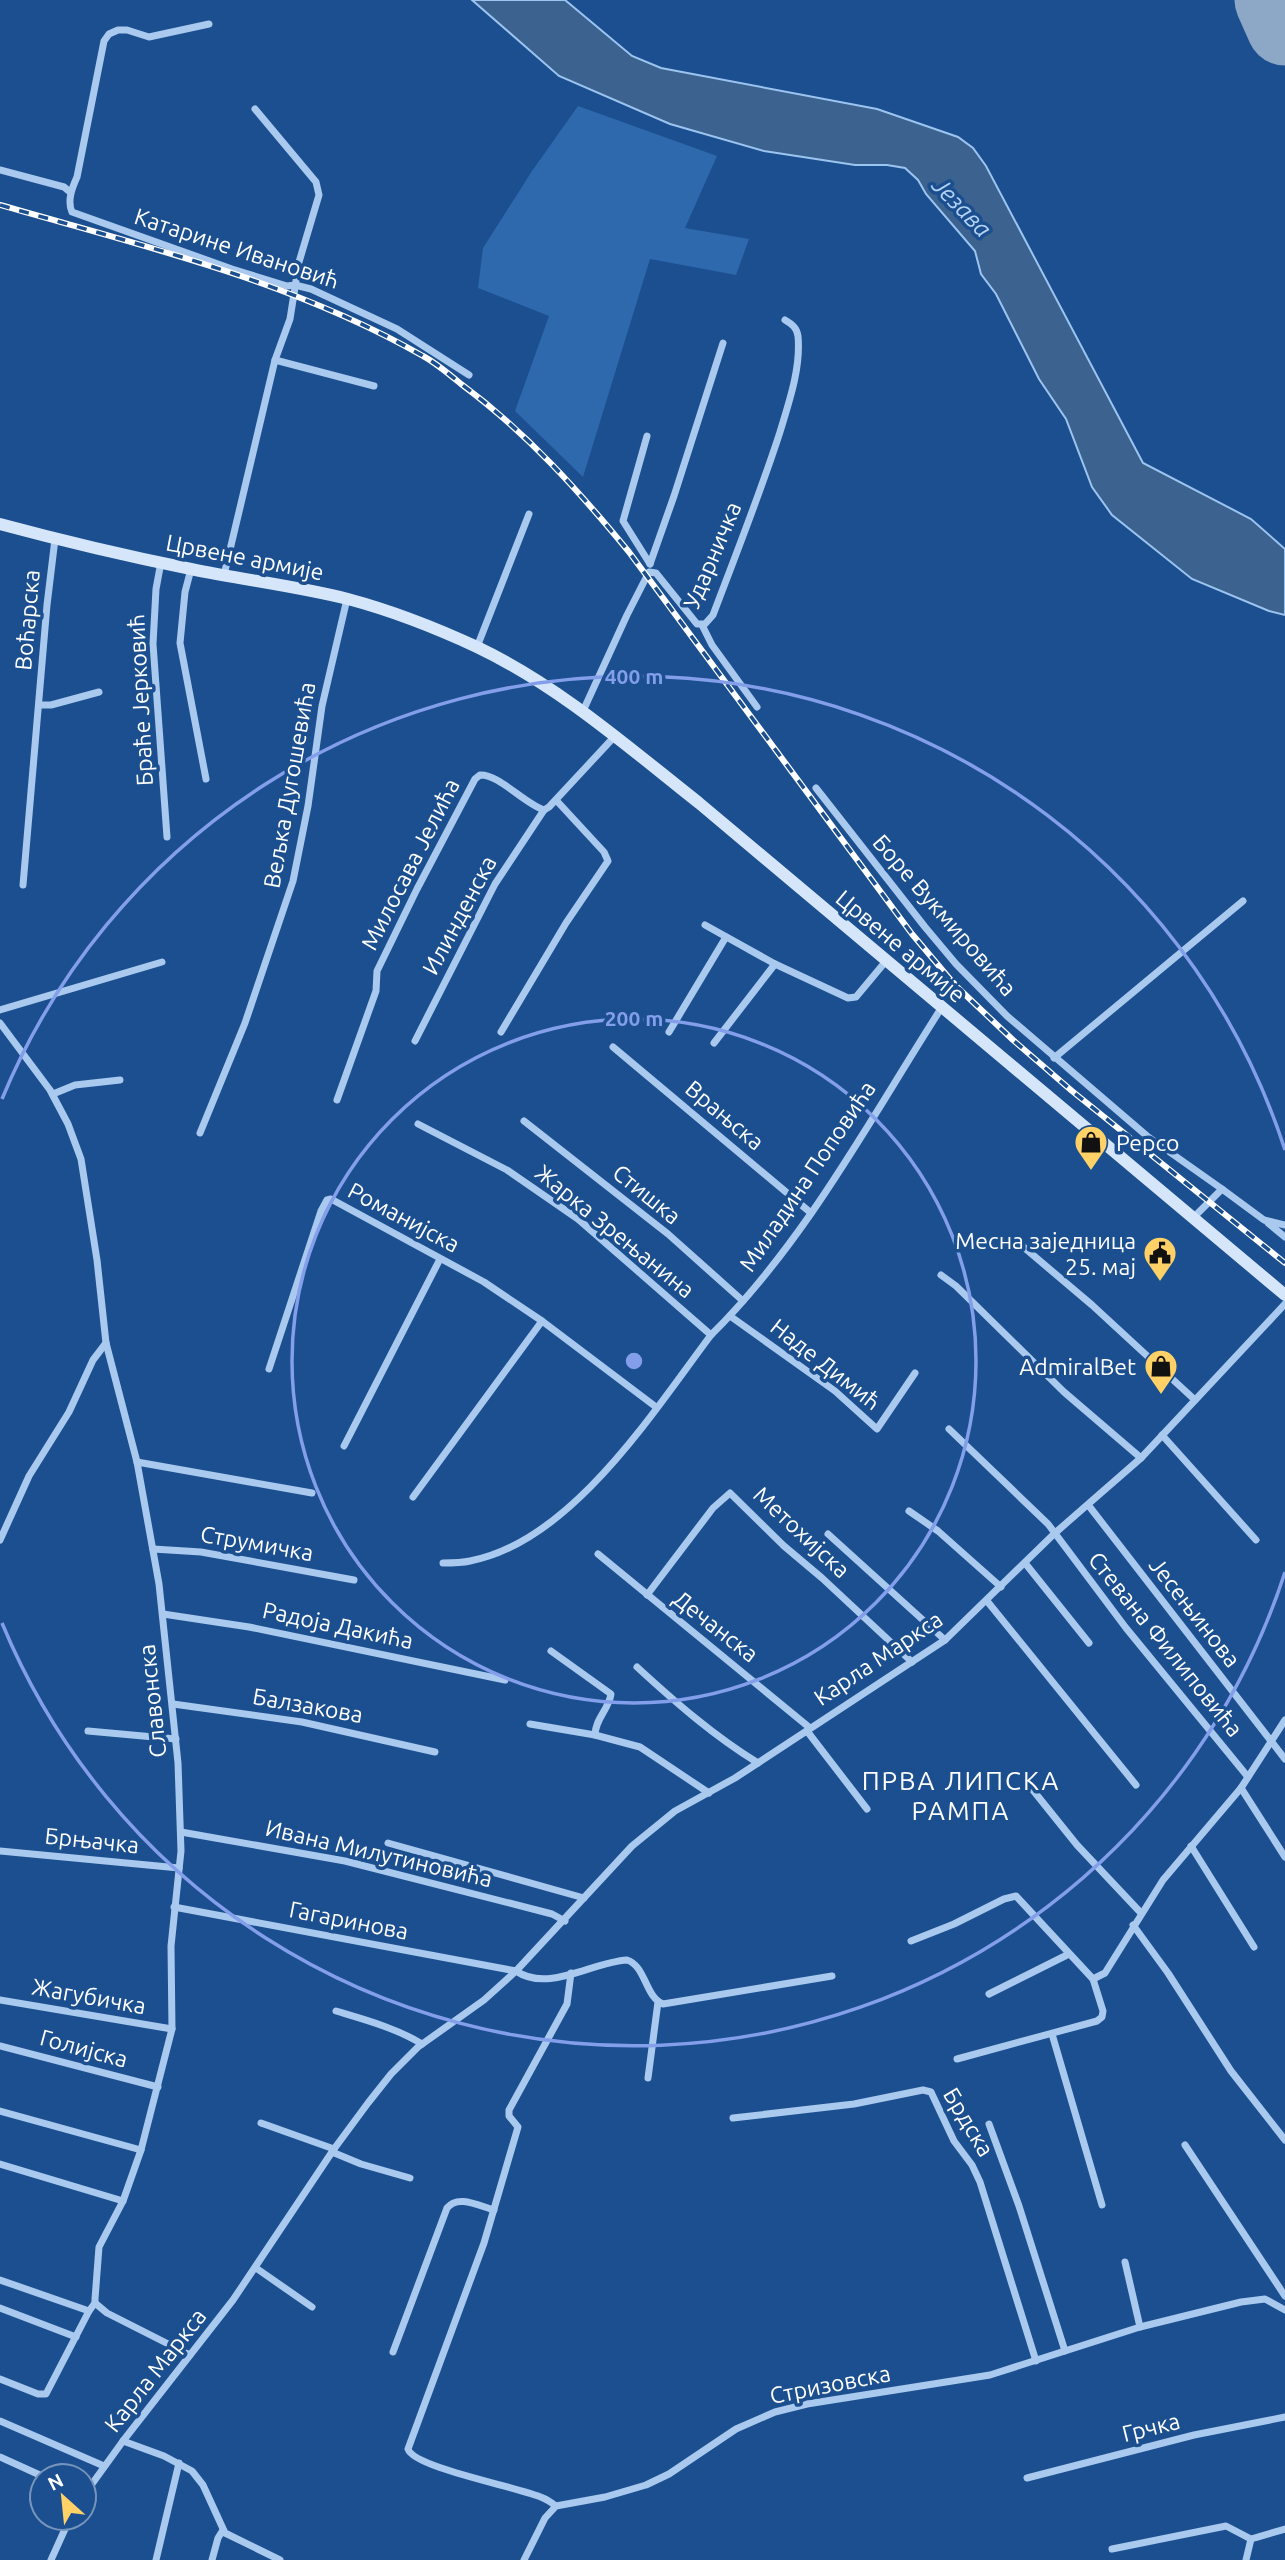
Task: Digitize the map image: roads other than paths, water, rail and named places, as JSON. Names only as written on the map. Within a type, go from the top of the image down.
[{"type":"main road","name":"Црвене армије","points":[[0,524],[191,569],[347,599],[422,623],[477,647],[538,681],[615,736],[1285,1295]]},
{"type":"street","points":[[0,170],[64,187],[70,192],[77,177],[101,50],[109,34],[127,30],[149,37],[209,24]]},
{"type":"street","points":[[224,575],[275,360],[290,319],[299,262],[319,195],[319,189],[255,110]]},
{"type":"street","name":"Катарине Ивановић","points":[[70,192],[70,206],[74,214],[232,269],[288,286],[311,289],[397,329],[469,375]]},
{"type":"street","name":"Ударничка","points":[[651,568],[694,621],[702,625],[708,622],[713,615],[786,413],[797,369],[798,335],[793,324],[785,320]]},
{"type":"street","points":[[583,712],[651,568],[723,343]]},
{"type":"street","points":[[275,360],[374,386]]},
{"type":"street","points":[[647,436],[623,521],[651,568]]},
{"type":"street","points":[[477,647],[529,514]]},
{"type":"street","name":"Воћарска","points":[[23,885],[55,539]]},
{"type":"street","name":"Браће Јерковић","points":[[161,562],[156,589],[153,644],[167,837]]},
{"type":"street","points":[[191,569],[185,592],[180,643],[206,779]]},
{"type":"street","name":"Вељка Дугошевића","points":[[200,1133],[245,1023],[293,881],[308,806],[322,706],[347,599]]},
{"type":"street","points":[[702,625],[712,645],[757,707]]},
{"type":"street","name":"Воћарска","points":[[39,705],[51,705],[99,692]]},
{"type":"street","points":[[544,810],[615,736]]},
{"type":"street","name":"Милосава Јелића","points":[[337,1100],[376,991],[377,971],[475,779],[480,775],[490,777],[534,807],[544,810]]},
{"type":"street","name":"Боре Вукмировића","points":[[816,788],[865,853],[956,964],[1007,1016],[1147,1136],[1285,1237]]},
{"type":"street","points":[[501,1032],[566,923],[608,860],[604,852],[556,800]]},
{"type":"street","name":"Илинденска","points":[[415,1041],[495,884],[544,810]]},
{"type":"street","points":[[1055,1058],[1243,901]]},
{"type":"street","points":[[705,925],[775,964],[852,999],[886,961]]},
{"type":"street","points":[[669,1032],[726,937]]},
{"type":"street","points":[[0,1010],[162,962]]},
{"type":"street","points":[[714,1043],[775,964]]},
{"type":"street","name":"Миладина Поповића","points":[[443,1563],[470,1561],[496,1553],[527,1538],[581,1497],[656,1407],[711,1335],[771,1269],[811,1213],[942,1007]]},
{"type":"street","name":"Славонска","points":[[0,1023],[52,1094],[68,1124],[80,1159],[97,1259],[106,1343],[136,1462],[153,1549],[163,1614],[176,1739],[181,1832],[171,1946],[172,2029],[141,2150],[123,2202],[99,2247],[95,2303]]},
{"type":"street","name":"Врањска","points":[[613,1047],[811,1213]]},
{"type":"street","points":[[52,1094],[75,1085],[120,1080]]},
{"type":"street","name":"Стишка","points":[[524,1121],[668,1234],[743,1301]]},
{"type":"street","name":"Жарка Зрењанина","points":[[418,1124],[507,1170],[578,1219],[711,1335]]},
{"type":"street","points":[[1193,1218],[1222,1189]]},
{"type":"street","name":"Романијска","points":[[269,1368],[321,1211],[327,1200],[331,1199],[484,1282],[542,1321],[656,1407]]},
{"type":"street","points":[[1264,1220],[1285,1225]]},
{"type":"street","points":[[1014,1239],[1195,1400]]},
{"type":"street","points":[[344,1446],[440,1259]]},
{"type":"street","points":[[941,1275],[956,1286],[1064,1392],[1141,1458]]},
{"type":"street","name":"Карла Маркса","points":[[98,2475],[256,2268],[333,2151],[391,2074],[422,2044],[484,2000],[516,1972],[640,1840],[675,1811],[758,1763],[945,1640],[1055,1533],[1141,1458],[1285,1304]]},
{"type":"street","name":"Наде Димић","points":[[730,1316],[835,1391],[877,1429],[915,1373]]},
{"type":"street","points":[[413,1497],[542,1321]]},
{"type":"street","points":[[0,1541],[29,1476],[69,1412],[93,1360],[106,1343]]},
{"type":"street","name":"Стевана Филиповића","points":[[949,1429],[1055,1533],[1126,1628],[1248,1777]]},
{"type":"street","points":[[1163,1435],[1256,1540]]},
{"type":"street","points":[[136,1462],[312,1493]]},
{"type":"street","name":"Метохијска","points":[[647,1595],[713,1508],[730,1493],[912,1662]]},
{"type":"street","name":"Јесењинова","points":[[1088,1506],[1285,1759]]},
{"type":"street","points":[[909,1511],[938,1531],[1001,1587]]},
{"type":"street","points":[[828,1534],[945,1640]]},
{"type":"street","name":"Струмичка","points":[[153,1549],[201,1552],[354,1580]]},
{"type":"street","name":"Дечанска","points":[[598,1554],[744,1671],[808,1729]]},
{"type":"street","points":[[1025,1563],[1089,1643]]},
{"type":"street","points":[[987,1601],[1136,1785]]},
{"type":"street","name":"Радоја Дакића","points":[[163,1614],[273,1631],[505,1680]]},
{"type":"street","points":[[551,1651],[611,1694],[610,1701],[595,1727],[595,1735]]},
{"type":"street","points":[[636,1667],[690,1714],[758,1763]]},
{"type":"street","name":"Балзакова","points":[[173,1704],[302,1722],[435,1752]]},
{"type":"street","points":[[1093,1979],[1105,1973],[1141,1913],[1191,1846],[1241,1788],[1285,1720]]},
{"type":"street","points":[[530,1724],[595,1735],[640,1747],[709,1793]]},
{"type":"street","name":"Карла Маркса","points":[[808,1729],[867,1809]]},
{"type":"street","points":[[88,1731],[176,1739]]},
{"type":"street","points":[[1241,1788],[1285,1857]]},
{"type":"street","points":[[1032,1789],[1077,1845],[1141,1913]]},
{"type":"street","name":"Ивана Милутиновића","points":[[181,1832],[345,1861],[552,1914],[565,1921]]},
{"type":"street","points":[[388,1843],[584,1898]]},
{"type":"street","points":[[1191,1846],[1254,1947]]},
{"type":"street","name":"Брњачка","points":[[0,1851],[179,1868]]},
{"type":"street","points":[[911,1941],[1016,1896],[1093,1979],[1103,2011],[1102,2017],[1090,2024],[957,2059]]},
{"type":"street","name":"Гагаринова","points":[[174,1907],[516,1972],[533,1980],[620,1960],[631,1961],[658,2003]]},
{"type":"street","points":[[1133,1926],[1168,1973],[1231,2071],[1285,2140]]},
{"type":"street","points":[[989,1994],[1069,1954]]},
{"type":"street","points":[[524,2560],[544,2518],[556,2506],[538,2496],[435,2466],[413,2457],[408,2451],[494,2210],[517,2130],[517,2124],[509,2116],[509,2110],[567,2004],[571,1973]]},
{"type":"street","points":[[648,2078],[658,2003],[832,1976]]},
{"type":"street","name":"Жагубичка","points":[[0,2000],[172,2029]]},
{"type":"street","points":[[336,2011],[372,2021],[422,2044]]},
{"type":"street","points":[[1052,2034],[1102,2205]]},
{"type":"street","name":"Голијска","points":[[0,2046],[158,2087]]},
{"type":"street","name":"Брдска","points":[[733,2118],[854,2104],[923,2090],[931,2092],[954,2141],[972,2165],[980,2182],[1036,2361]]},
{"type":"street","points":[[0,2111],[141,2150]]},
{"type":"street","points":[[261,2123],[361,2164],[410,2178]]},
{"type":"street","points":[[989,2124],[1019,2206],[1065,2351]]},
{"type":"street","points":[[1185,2145],[1285,2297]]},
{"type":"street","points":[[0,2164],[123,2202]]},
{"type":"street","points":[[393,2352],[447,2208],[451,2203],[462,2201],[494,2210]]},
{"type":"street","points":[[1125,2262],[1140,2327]]},
{"type":"street","points":[[256,2268],[312,2307]]},
{"type":"street","points":[[0,2280],[89,2311]]},
{"type":"street","name":"Стризовска","points":[[556,2506],[605,2497],[646,2485],[669,2474],[736,2428],[775,2412],[807,2404],[990,2375],[1140,2327],[1257,2300],[1271,2301],[1285,2310]]},
{"type":"street","points":[[0,2379],[38,2394],[46,2394],[95,2303],[107,2313],[190,2356]]},
{"type":"street","points":[[0,2308],[76,2337]]},
{"type":"street","name":"Грчка","points":[[1027,2478],[1194,2435],[1285,2417]]},
{"type":"street","points":[[0,2421],[104,2466]]},
{"type":"street","points":[[123,2441],[179,2463],[196,2474],[228,2536],[277,2559]]},
{"type":"street","points":[[0,2456],[28,2469]]},
{"type":"street","points":[[156,2560],[179,2463]]},
{"type":"street","points":[[1112,2549],[1226,2526],[1251,2539],[1285,2529]]},
{"type":"street","points":[[212,2560],[223,2530]]},
{"type":"street","points":[[51,2560],[64,2532]]},
{"type":"street","points":[[1246,2560],[1251,2539]]},
{"type":"water","name":"Језава","points":[[472,0],[565,0],[632,56],[661,68],[877,109],[958,137],[973,148],[986,166],[1143,463],[1251,519],[1285,549],[1285,615],[1192,579],[1112,515],[1092,487],[1066,419],[1039,379],[996,294],[981,274],[975,251],[926,194],[918,180],[905,168],[855,165],[764,151],[670,124],[559,76]]},
{"type":"railway","points":[[0,205],[216,268],[322,307],[428,359],[485,402],[550,463],[629,552],[912,934],[955,985],[1072,1091],[1285,1263]]},
{"type":"place","name":"Pepco","points":[[1091,1172]]},
{"type":"place","name":"Месна заједница 25. мај","points":[[1160,1283]]},
{"type":"place","name":"AdmiralBet","points":[[1161,1396]]},
{"type":"district","name":"ПРВА ЛИПСКА РАМПА","points":[[961,1795]]}]
